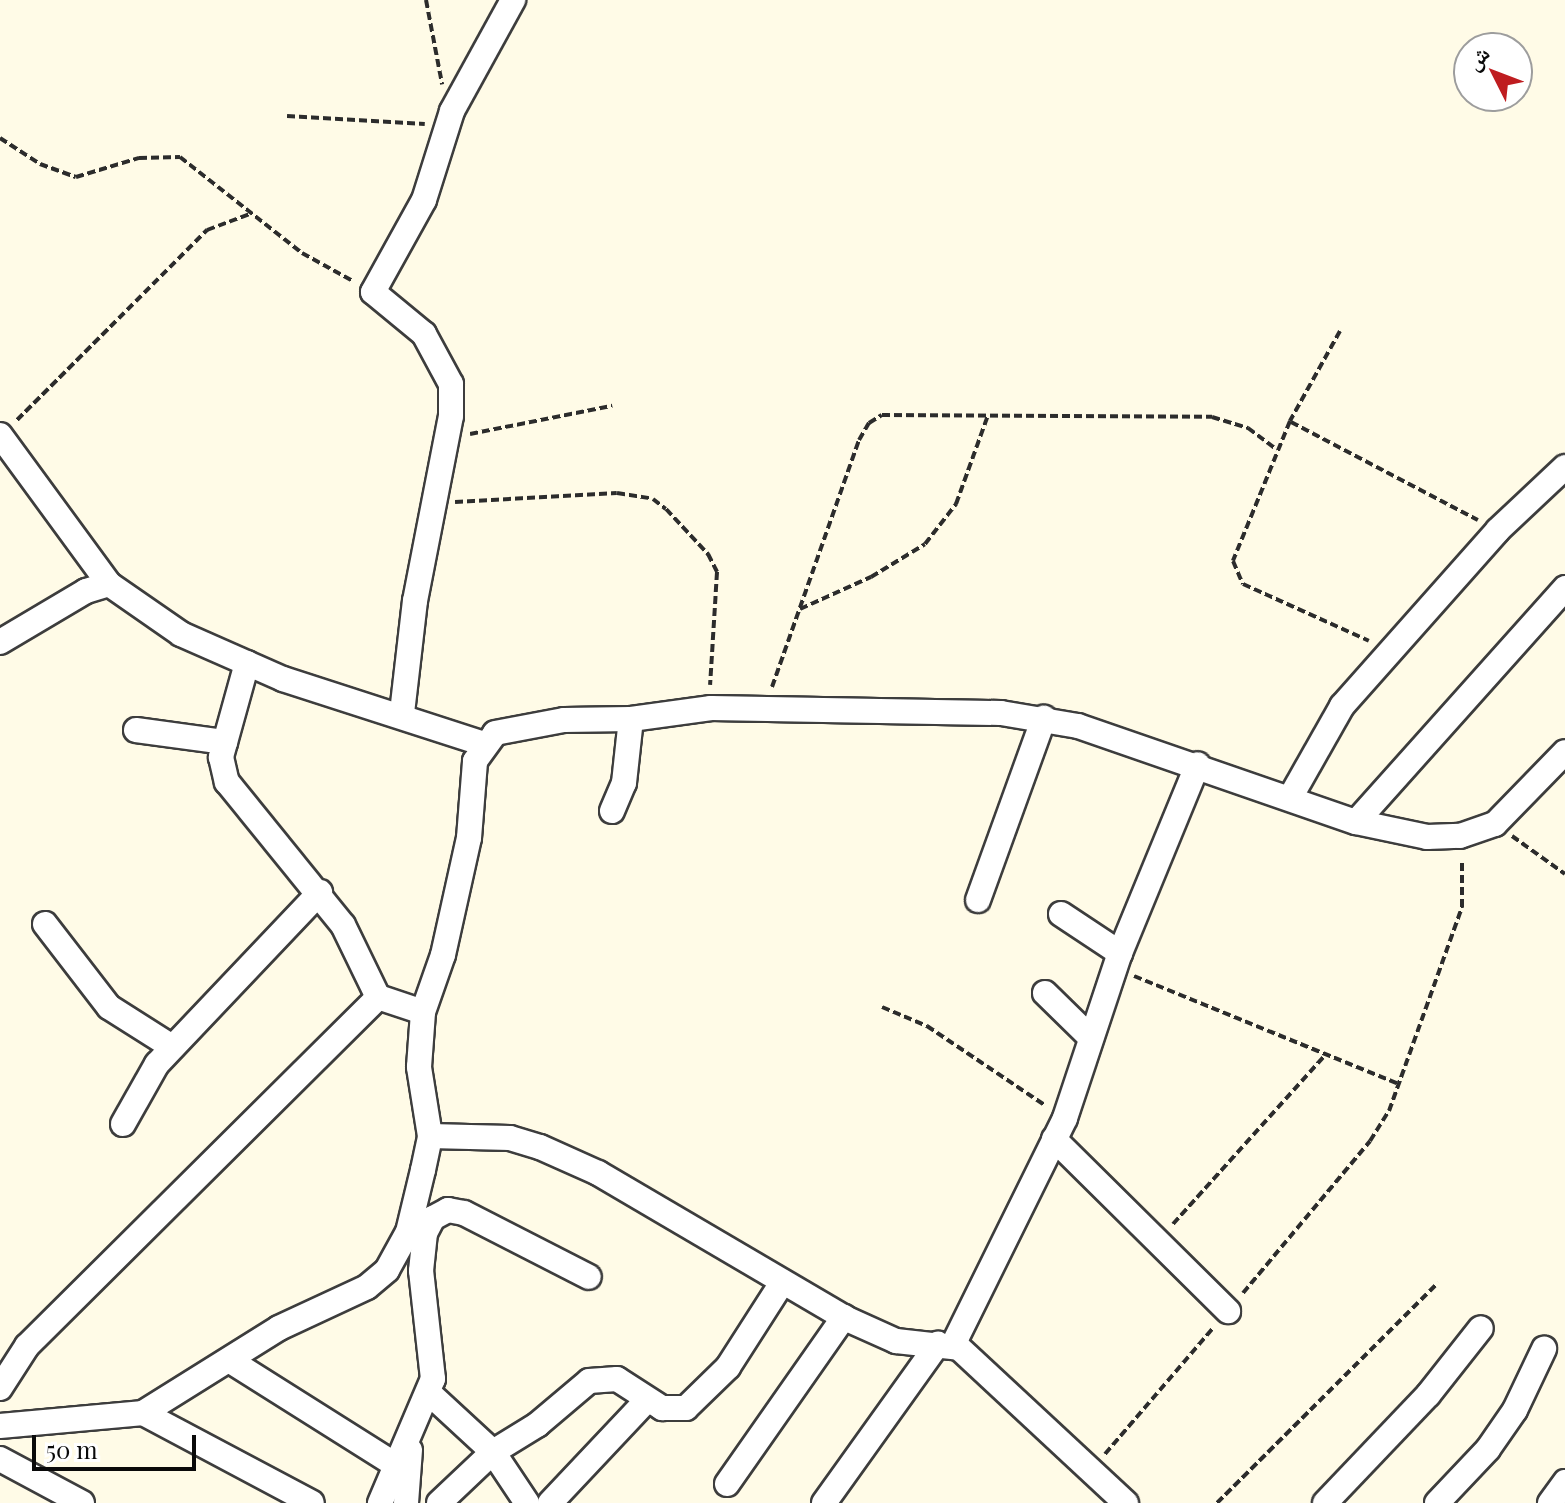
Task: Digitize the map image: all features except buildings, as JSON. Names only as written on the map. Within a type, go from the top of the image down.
[{"type":"street","points":[[402,713],[415,601],[447,437],[451,384],[439,353],[373,292],[424,200],[450,118],[513,0]]},
{"type":"street","points":[[0,435],[109,584],[181,634],[323,694],[402,713],[484,744]]},
{"type":"street","points":[[1290,798],[1342,706],[1498,530],[1565,467]]},
{"type":"street","points":[[0,642],[86,591],[109,584]]},
{"type":"street","points":[[1356,822],[1565,588]]},
{"type":"street","points":[[247,663],[221,757],[235,796],[320,892],[343,925],[378,997],[423,1012]]},
{"type":"street","points":[[0,1426],[143,1413],[279,1328],[367,1287],[387,1270],[408,1232],[430,1136],[419,1067],[423,1012],[443,955],[469,838],[473,772],[484,744],[512,727],[564,720],[631,719],[711,708],[1044,718],[1198,764],[1356,822],[1427,837],[1460,836],[1495,824],[1565,752]]},
{"type":"street","points":[[978,900],[1044,718]]},
{"type":"street","points":[[612,811],[624,783],[631,719]]},
{"type":"street","points":[[136,730],[225,742]]},
{"type":"street","points":[[824,1503],[946,1345],[1059,1129],[1118,962],[1198,764]]},
{"type":"street","points":[[123,1124],[146,1078],[172,1047],[320,892]]},
{"type":"street","points":[[1061,914],[1118,962]]},
{"type":"street","points":[[45,924],[109,1007],[172,1047]]},
{"type":"street","points":[[1045,993],[1091,1038]]},
{"type":"street","points":[[0,1388],[27,1346],[378,997]]},
{"type":"street","points":[[1059,1129],[1159,1241],[1228,1311]]},
{"type":"street","points":[[430,1136],[498,1137],[540,1147],[598,1173],[844,1317],[896,1341],[946,1345],[983,1366],[1126,1503]]},
{"type":"street","points":[[380,1503],[429,1393],[433,1357],[421,1271],[425,1233],[437,1214],[448,1210],[464,1213],[589,1277]]},
{"type":"street","points":[[439,1503],[493,1452],[537,1425],[589,1381],[617,1379],[647,1400],[670,1410],[699,1399],[728,1367],[782,1283]]},
{"type":"street","points":[[727,1484],[844,1317]]},
{"type":"street","points":[[1325,1503],[1428,1395],[1481,1328]]},
{"type":"street","points":[[1437,1503],[1488,1449],[1515,1410],[1544,1349]]},
{"type":"street","points":[[229,1360],[397,1466]]},
{"type":"street","points":[[429,1393],[493,1452],[527,1503]]},
{"type":"street","points":[[550,1503],[647,1400]]},
{"type":"street","points":[[143,1413],[312,1503]]},
{"type":"street","points":[[406,1503],[412,1431]]},
{"type":"street","points":[[0,1459],[82,1503]]},
{"type":"street","points":[[1550,1503],[1565,1482]]},
{"type":"path","points":[[287,116],[450,118],[426,0]]},
{"type":"path","points":[[0,138],[40,164],[76,177],[139,158],[180,157],[302,253],[373,292]]},
{"type":"path","points":[[0,435],[207,230],[250,214]]},
{"type":"path","points":[[1340,331],[1290,421],[1234,550],[1237,572],[1243,584],[1389,650]]},
{"type":"path","points":[[447,437],[612,406]]},
{"type":"path","points":[[764,708],[869,423],[882,415],[908,412],[1212,417],[1248,428],[1277,450]]},
{"type":"path","points":[[800,609],[871,577],[925,544],[956,504],[988,415]]},
{"type":"path","points":[[1290,421],[1498,530]]},
{"type":"path","points":[[435,502],[556,501],[617,493],[653,499],[708,554],[717,572],[711,708]]},
{"type":"path","points":[[1495,824],[1562,873],[1565,883]]},
{"type":"path","points":[[1090,1471],[1370,1141],[1398,1084],[1462,907],[1460,836]]},
{"type":"path","points":[[1118,962],[1398,1084]]},
{"type":"path","points":[[882,1007],[927,1026],[1059,1129]]},
{"type":"path","points":[[1159,1241],[1326,1054]]},
{"type":"path","points":[[1217,1503],[1438,1283]]}]
